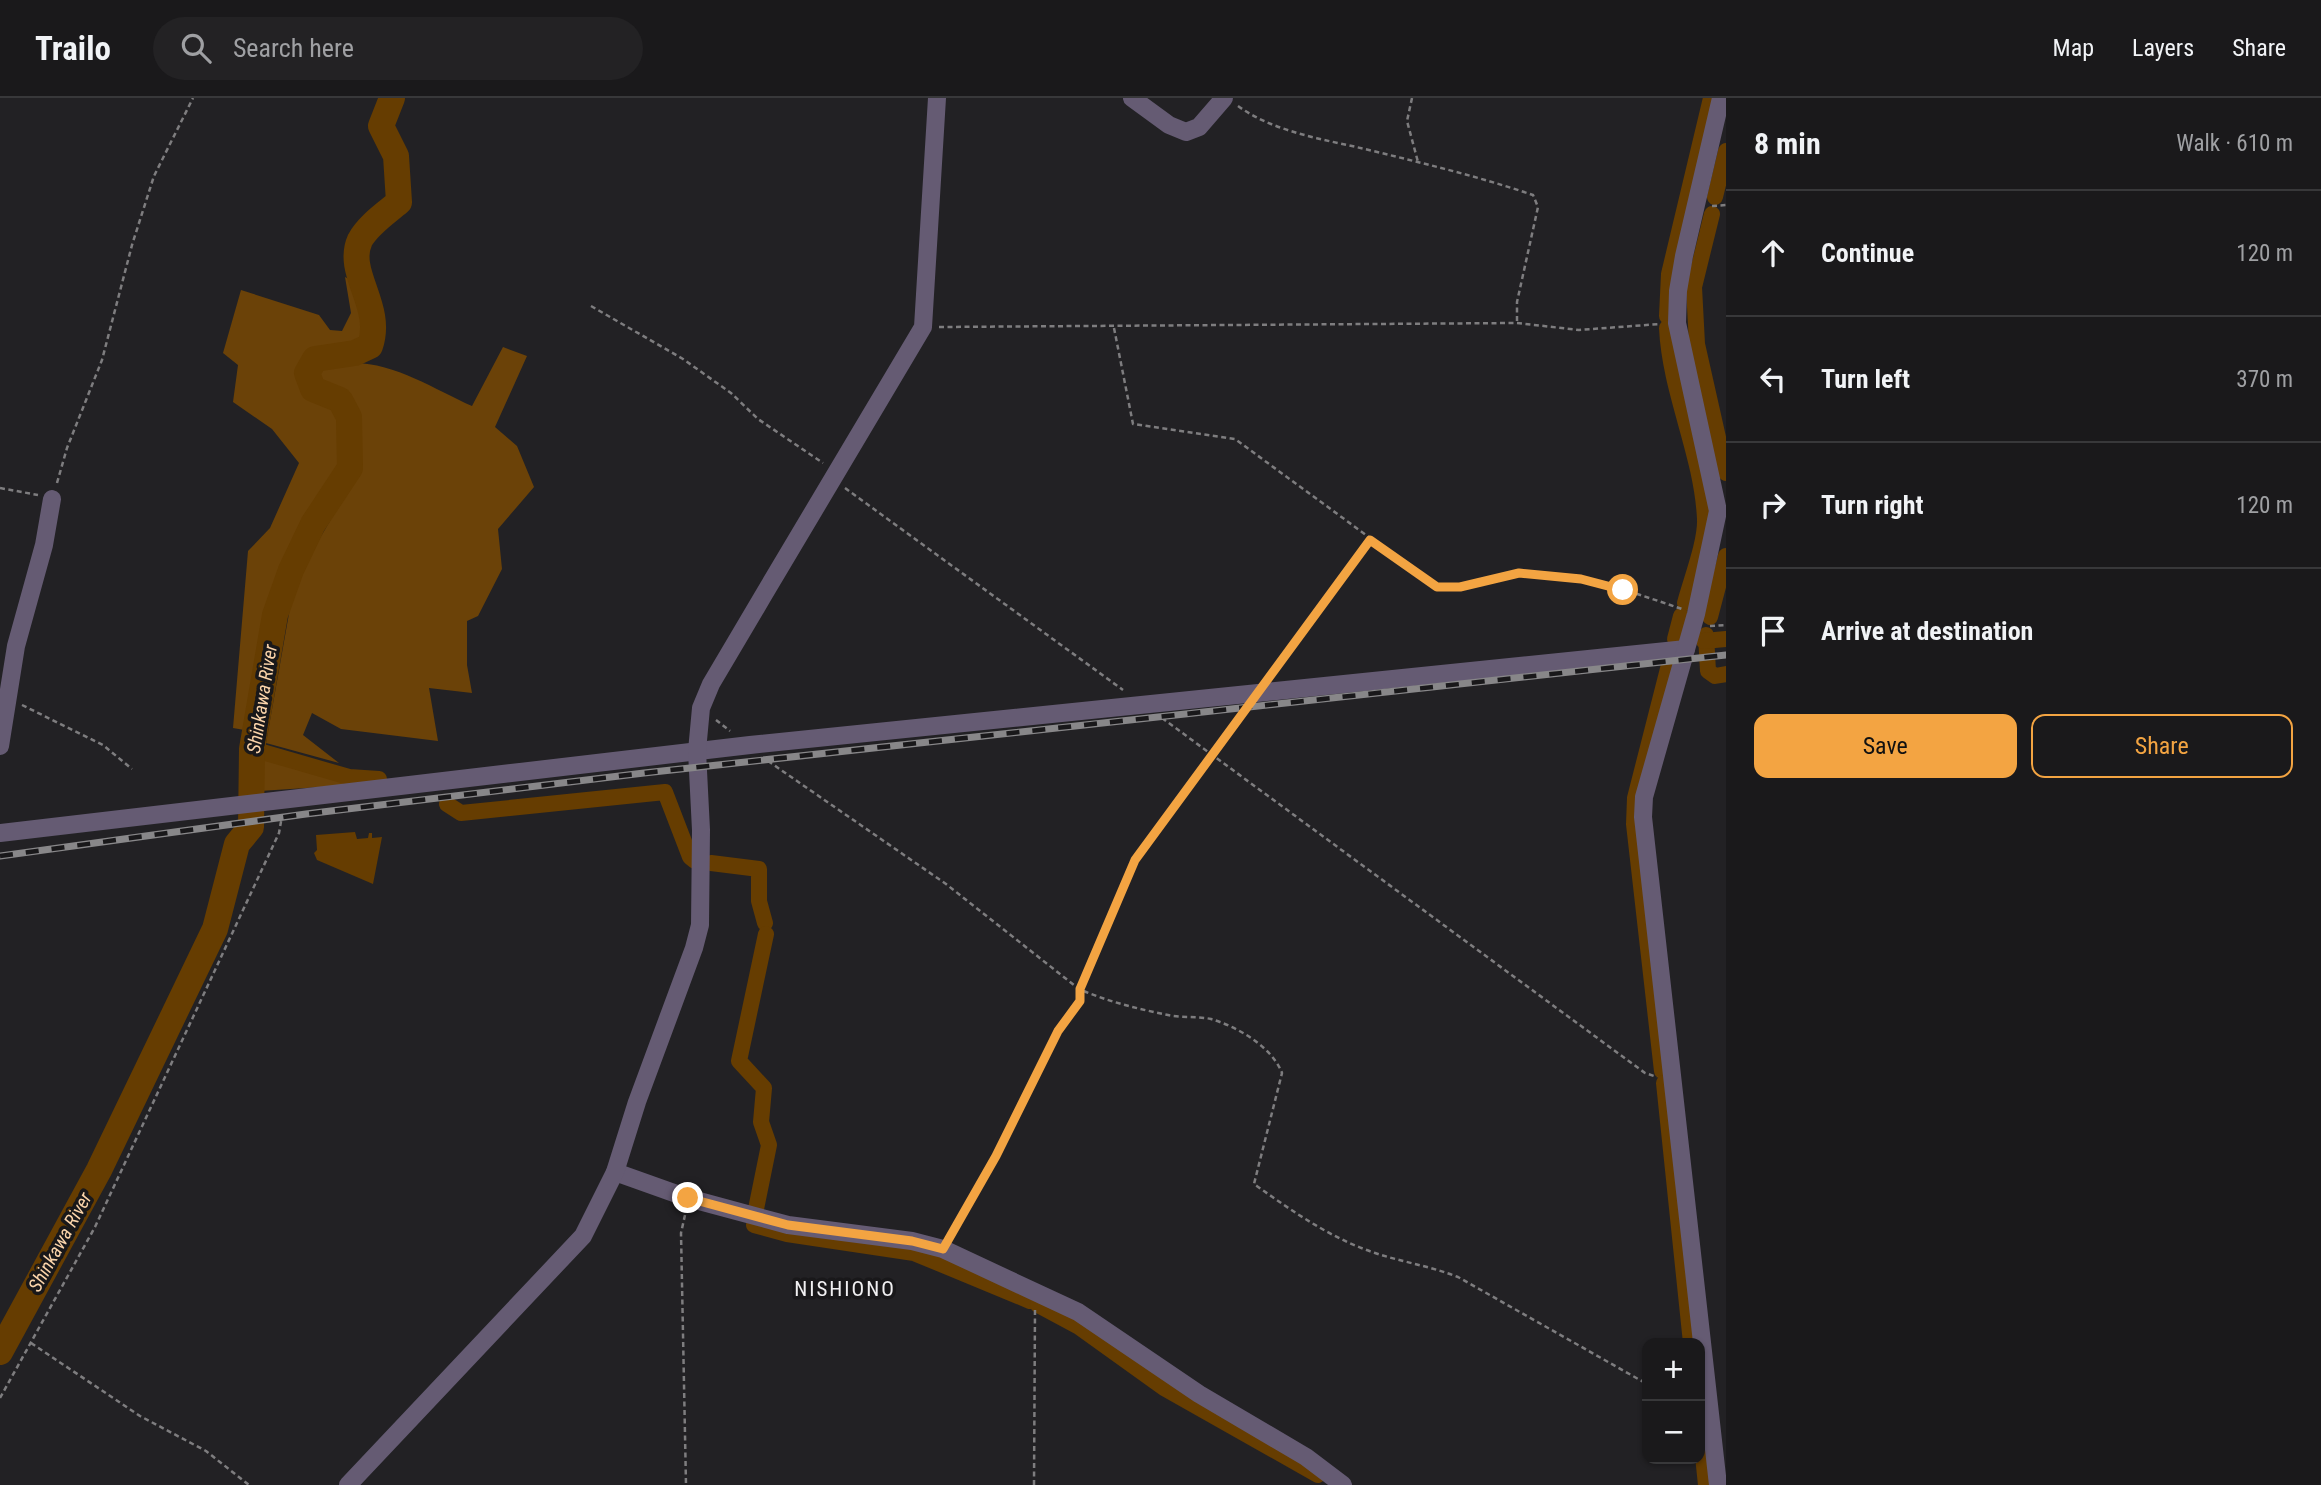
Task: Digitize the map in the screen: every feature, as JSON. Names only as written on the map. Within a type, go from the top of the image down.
[{"type":"street","points":[[348,1485],[583,1236],[615,1172],[636,1102],[694,948],[700,925],[701,830],[696,751],[701,708],[717,673],[923,327],[937,98]]},
{"type":"street","points":[[1132,98],[1170,125],[1186,132],[1199,127],[1229,101]]},
{"type":"street","points":[[1718,1485],[1673,1076],[1643,843],[1643,817],[1644,797],[1696,614],[1718,511],[1677,323],[1682,268],[1721,98]]},
{"type":"street","points":[[0,746],[16,646],[44,545],[52,499]]},
{"type":"street","points":[[0,833],[696,751],[1256,691],[1686,649]]},
{"type":"street","points":[[615,1172],[688,1198],[788,1225],[912,1241],[943,1249],[1078,1312],[1199,1394],[1306,1457],[1343,1485]]},
{"type":"path","points":[[0,488],[52,499],[67,448],[102,360],[132,245],[154,176],[193,98]]},
{"type":"path","points":[[1412,98],[1407,121],[1418,162]]},
{"type":"path","points":[[1229,101],[1254,117],[1300,133],[1478,176],[1532,195],[1538,207],[1517,302],[1517,323]]},
{"type":"path","points":[[591,306],[683,359],[731,393],[758,419],[1645,1073],[1653,1077],[1673,1076]]},
{"type":"path","points":[[923,327],[1114,328],[1517,323],[1579,330],[1677,323]]},
{"type":"path","points":[[1114,328],[1133,424],[1235,439],[1437,587],[1460,587],[1519,573],[1581,579],[1696,614]]},
{"type":"path","points":[[943,1249],[996,1156],[1058,1031],[1080,1001],[1080,989],[1135,860],[1256,691],[1370,540]]},
{"type":"path","points":[[7,698],[103,745],[132,769]]},
{"type":"path","points":[[701,708],[750,746],[946,884],[1080,989],[1095,996],[1170,1016],[1209,1019],[1229,1026],[1269,1051],[1282,1073],[1254,1184],[1325,1231],[1375,1253],[1431,1267],[1458,1277],[1642,1381]]},
{"type":"path","points":[[0,1398],[95,1227],[178,1054],[279,833],[276,800]]},
{"type":"path","points":[[686,1485],[681,1233],[688,1198]]},
{"type":"path","points":[[1034,1485],[1035,1309],[1038,1292]]},
{"type":"path","points":[[31,1343],[140,1416],[206,1451],[249,1485]]},
{"type":"shaded area","points":[[345,277],[356,283],[367,321],[363,340],[310,357],[303,376],[309,390],[339,407],[344,434],[342,457],[336,478],[290,555],[280,578],[265,634],[250,731],[233,728],[248,551],[270,528],[299,463],[272,429],[233,402],[238,365],[223,353],[241,290],[319,315],[330,330],[342,331],[351,313]]},
{"type":"shaded area","points":[[503,347],[527,356],[495,427],[517,446],[534,487],[498,529],[502,569],[478,616],[467,621],[467,665],[472,693],[429,688],[438,741],[341,729],[312,713],[303,735],[339,763],[266,743],[290,608],[305,564],[360,469],[358,418],[352,402],[336,386],[322,383],[318,371],[338,364],[377,366],[416,379],[472,406]]},
{"type":"shaded area","points":[[261,759],[352,785],[260,791]]},
{"type":"shaded area","points":[[355,832],[357,839],[368,838],[369,833],[372,833],[372,838],[382,837],[373,884],[317,860],[314,853],[317,850],[316,835]]},
{"type":"waterway","name":"Shinkawa River","points":[[0,1352],[99,1170],[215,929],[237,844],[251,827],[252,749],[275,615],[291,570],[313,524],[350,468],[349,417],[340,400],[313,389],[307,373],[315,359],[355,353],[370,346],[372,317],[357,265],[357,252],[360,240],[368,229],[399,202],[396,156],[381,126],[392,98]]},
{"type":"waterway","points":[[1667,316],[1669,274],[1711,98]]},
{"type":"waterway","points":[[1715,197],[1726,151]]},
{"type":"waterway","points":[[1712,214],[1694,287],[1697,344],[1726,473]]},
{"type":"waterway","points":[[1667,328],[1669,352],[1698,471],[1705,519],[1701,550],[1685,603]]},
{"type":"waterway","points":[[1710,617],[1726,556]]},
{"type":"waterway","points":[[1675,639],[1681,616]]},
{"type":"waterway","points":[[1706,635],[1708,671],[1715,676],[1726,674]]},
{"type":"waterway","points":[[1704,641],[1726,639]]},
{"type":"waterway","points":[[1662,1071],[1634,824],[1635,798],[1671,657]]},
{"type":"waterway","points":[[252,749],[349,777],[379,779]]},
{"type":"waterway","points":[[447,804],[461,813],[665,792],[690,857],[695,861]]},
{"type":"waterway","points":[[711,863],[759,869],[759,901],[765,923]]},
{"type":"waterway","points":[[756,1209],[769,1145],[761,1122],[764,1088],[739,1061],[766,934]]},
{"type":"waterway","points":[[1664,1083],[1690,1338]]},
{"type":"waterway","points":[[754,1225],[787,1234],[914,1253],[1030,1301]]},
{"type":"waterway","points":[[1038,1305],[1079,1327],[1164,1388],[1318,1475]]},
{"type":"waterway","points":[[1704,1464],[1706,1485]]},
{"type":"railway","points":[[0,856],[306,814],[644,773],[1726,655]]},
{"type":"district","name":"NISHIONO","points":[[845,1289]]},
{"type":"route","points":[[688,1198],[788,1225],[912,1241],[943,1249],[996,1156],[1048,1057],[1058,1031],[1080,1001],[1080,989],[1135,860],[1256,691],[1370,540],[1437,587],[1460,587],[1519,573],[1581,579],[1623,590]]}]
